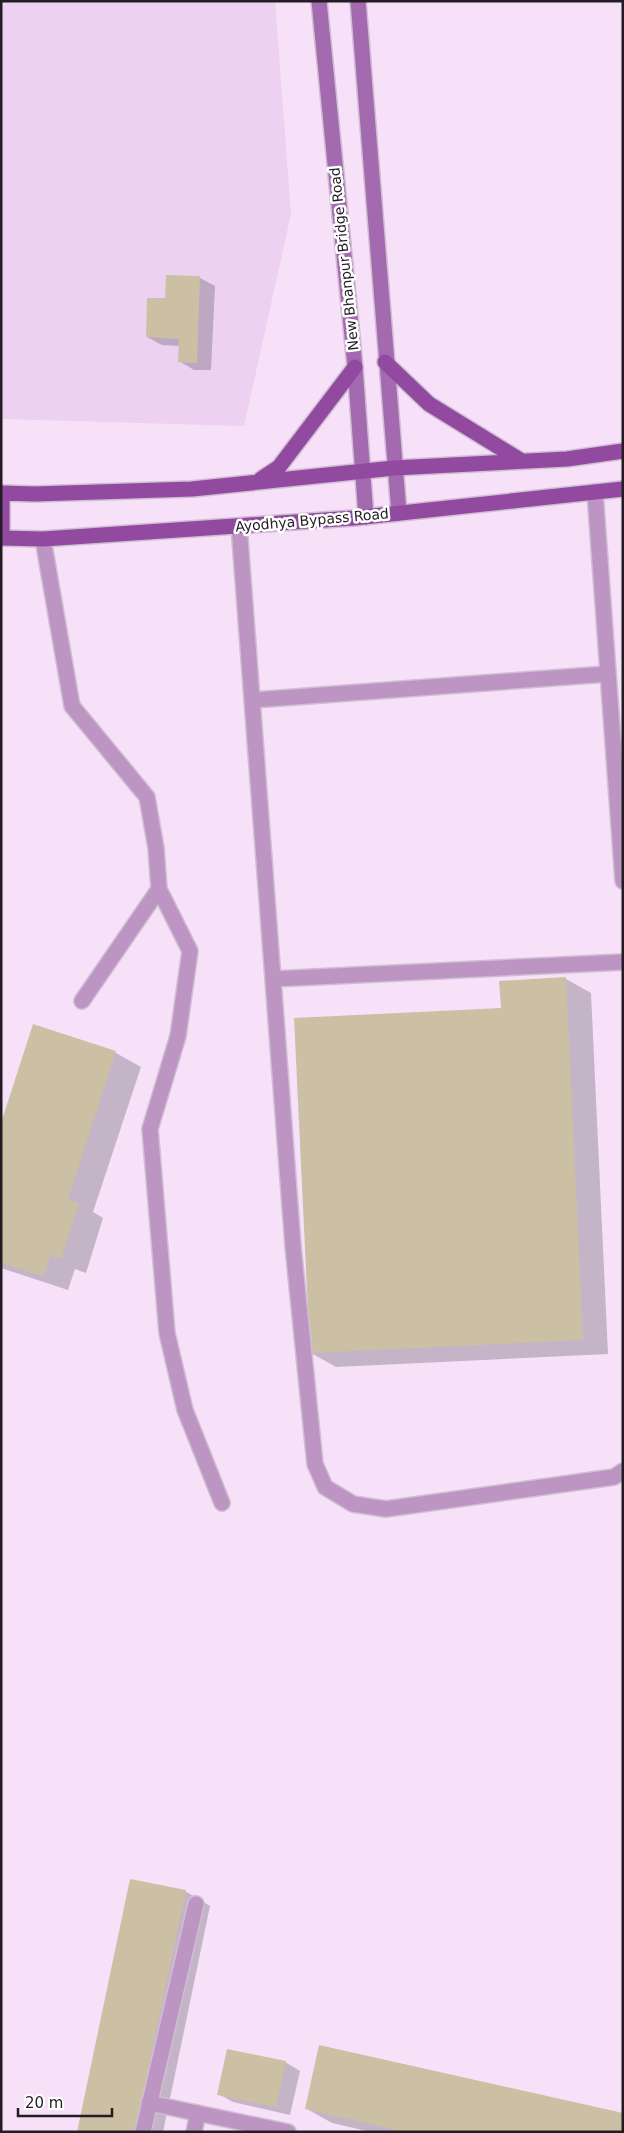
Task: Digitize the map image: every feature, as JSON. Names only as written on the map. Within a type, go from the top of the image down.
[{"type":"main road","points":[[385,362],[429,404],[520,460]]},
{"type":"main road","points":[[260,480],[279,467],[355,367]]},
{"type":"main road","points":[[2,538],[2,493],[35,494],[192,489],[260,480],[394,468],[567,459],[623,451]]},
{"type":"main road","name":"Ayodhya Bypass Road","points":[[2,538],[43,539],[366,517],[623,489]]},
{"type":"street","name":"New Bhanpur Bridge Road","points":[[319,1],[355,367],[366,517]]},
{"type":"street","points":[[358,1],[385,362],[399,513]]},
{"type":"street","points":[[595,492],[623,881]]},
{"type":"street","points":[[240,526],[294,1246],[315,1464],[325,1487],[353,1504],[386,1509],[614,1477],[623,1471]]},
{"type":"street","points":[[43,539],[72,706],[148,797],[156,848],[159,888],[190,950],[178,1036],[150,1130],[167,1333],[185,1410],[222,1503]]},
{"type":"street","points":[[253,700],[607,674]]},
{"type":"street","points":[[82,1001],[159,888]]},
{"type":"street","points":[[273,979],[623,962]]},
{"type":"street","points":[[144,2132],[149,2103],[196,1904]]},
{"type":"street","points":[[149,2103],[288,2132]]},
{"type":"street","points":[[194,2132],[198,2113]]},
{"type":"shaded area","points":[[1,1],[275,1],[291,214],[244,426],[1,419]]},
{"type":"building","points":[[166,275],[200,276],[197,363],[178,362],[179,339],[146,337],[147,298],[165,298]]},
{"type":"building","points":[[566,977],[583,1340],[310,1353],[294,1018],[501,1008],[499,981]]},
{"type":"building","points":[[33,1024],[116,1051],[68,1199],[79,1203],[61,1259],[50,1256],[43,1276],[1,1263],[1,1123]]},
{"type":"building","points":[[130,1879],[186,1890],[135,2132],[77,2132]]},
{"type":"building","points":[[319,2045],[623,2113],[623,2132],[406,2132],[305,2109]]},
{"type":"building","points":[[227,2049],[286,2061],[276,2107],[217,2095]]}]
